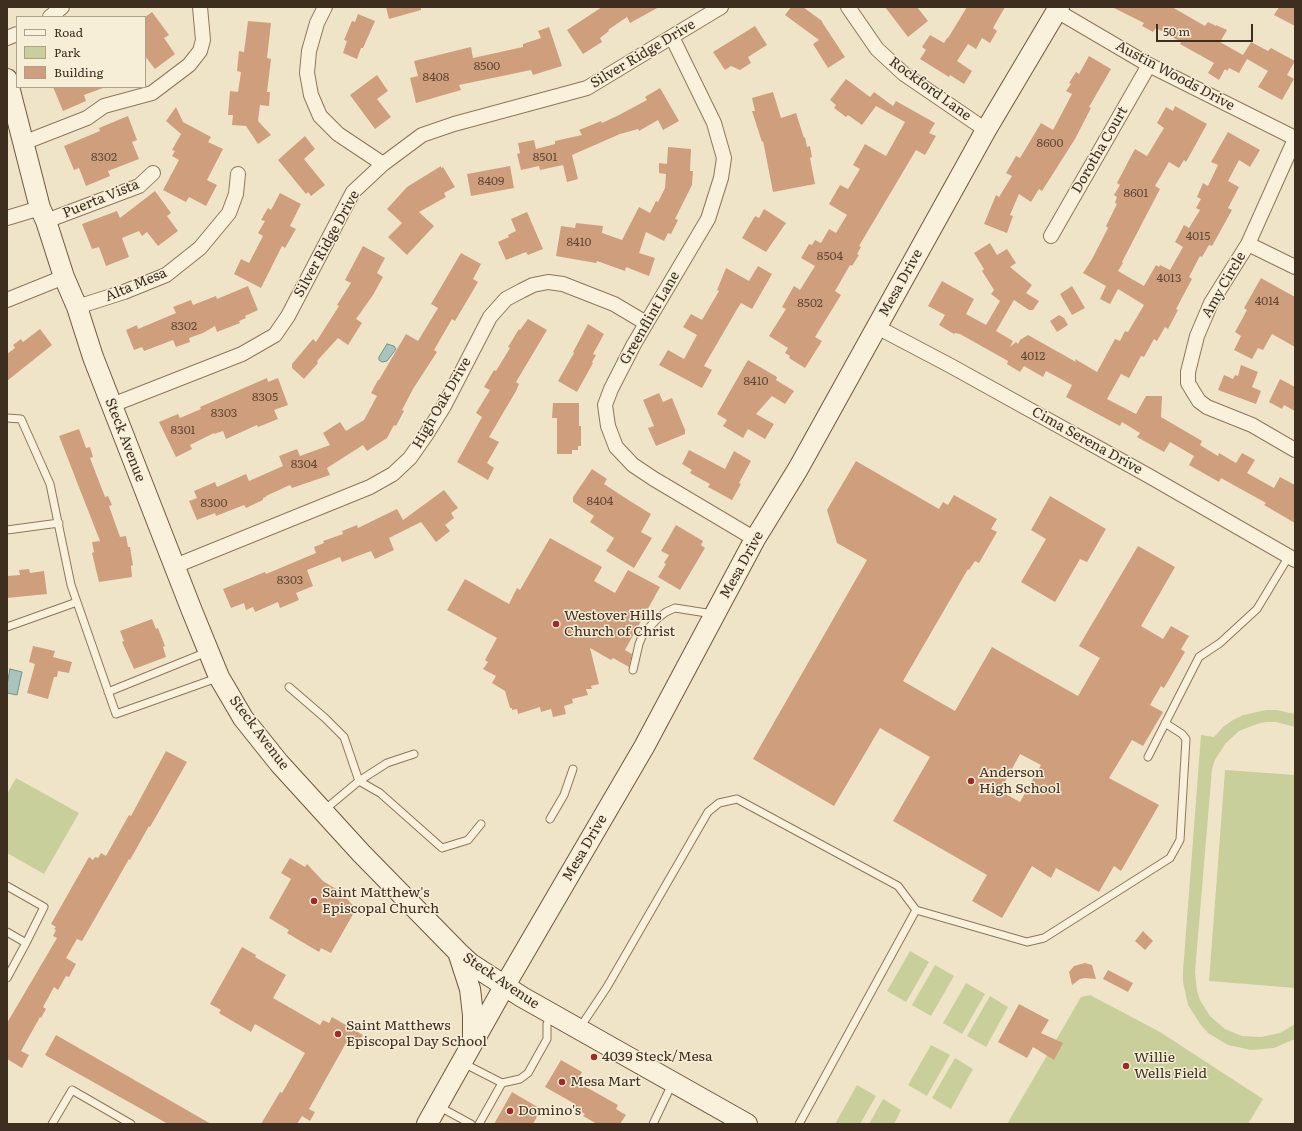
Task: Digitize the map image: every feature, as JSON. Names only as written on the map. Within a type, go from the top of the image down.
[{"type":"street","points":[[51,16],[62,7]]},
{"type":"street","points":[[23,143],[87,118],[104,106],[152,93],[189,64],[200,51],[203,40],[200,7]]},
{"type":"street","points":[[325,7],[317,23],[309,50],[307,73],[311,95],[320,116],[338,134],[383,164]]},
{"type":"street","name":"Silver Ridge Drive","points":[[112,405],[242,354],[275,334],[288,316],[353,192],[383,164],[422,135],[454,124],[587,88],[721,7]]},
{"type":"street","name":"Rockford Lane","points":[[848,7],[877,50],[904,74],[986,130]]},
{"type":"street","name":"Mesa Drive","points":[[427,1124],[504,987],[644,747],[755,539],[798,469],[986,130],[1058,9]]},
{"type":"street","name":"Austin Woods Drive","points":[[1058,9],[1149,64],[1295,139]]},
{"type":"street","name":"Greenflint Lane","points":[[672,37],[714,123],[724,158],[721,178],[708,219],[646,323],[624,364],[605,406],[608,426],[616,446],[633,465],[755,539]]},
{"type":"street","name":"Dorotha Court","points":[[1051,236],[1149,64]]},
{"type":"street","name":"Steck Avenue","points":[[7,79],[43,214],[64,277],[77,307],[93,357],[219,677],[244,718],[279,763],[322,811],[361,853],[471,964],[504,987],[747,1124]]},
{"type":"street","name":"Amy Circle","points":[[1295,139],[1248,244],[1211,303],[1197,336],[1188,372],[1188,383],[1199,400],[1207,407],[1252,425],[1295,450]]},
{"type":"street","name":"Puerta Vista","points":[[7,218],[43,214],[138,186],[153,173]]},
{"type":"street","name":"Alta Mesa","points":[[77,307],[124,292],[166,275],[200,248],[229,213],[236,194],[238,174]]},
{"type":"street","points":[[1248,244],[1295,267]]},
{"type":"street","points":[[7,300],[64,277]]},
{"type":"street","name":"High Oak Drive","points":[[175,566],[370,487],[393,474],[410,458],[444,406],[490,317],[506,299],[521,291],[533,285],[548,282],[563,284],[614,304],[646,323]]},
{"type":"street","name":"Cima Serena Drive","points":[[876,327],[1115,457],[1292,558]]},
{"type":"street","points":[[458,952],[470,989],[473,1015],[473,1044]]},
{"type":"lane","points":[[7,418],[21,419],[50,484],[71,585],[116,714],[219,677]]},
{"type":"lane","points":[[7,530],[59,523]]},
{"type":"lane","points":[[1148,757],[1199,657],[1220,644],[1257,610],[1292,558]]},
{"type":"lane","points":[[7,627],[77,602]]},
{"type":"lane","points":[[633,670],[643,634],[666,612],[675,608],[715,615]]},
{"type":"lane","points":[[108,692],[209,651]]},
{"type":"lane","points":[[289,687],[325,718],[344,737],[359,781],[380,793],[442,848],[468,840],[481,824]]},
{"type":"lane","points":[[579,1029],[607,987],[708,812],[719,803],[737,799],[898,886],[916,910],[1027,942],[1044,938],[1170,858],[1180,840],[1186,739],[1182,734],[1165,723]]},
{"type":"lane","points":[[322,811],[359,781],[387,763],[414,754]]},
{"type":"lane","points":[[550,819],[564,795],[573,769]]},
{"type":"lane","points":[[7,886],[44,907],[7,978]]},
{"type":"lane","points":[[799,1124],[916,910]]},
{"type":"lane","points":[[7,932],[26,943]]},
{"type":"lane","points":[[462,1063],[502,1083],[520,1079],[528,1073],[547,1039],[547,1024],[551,1014]]},
{"type":"lane","points":[[653,1124],[673,1082]]},
{"type":"lane","points":[[479,1124],[502,1083]]},
{"type":"lane","points":[[52,1124],[72,1090],[131,1124]]},
{"type":"lane","points":[[438,1106],[472,1124]]},
{"type":"green space","points":[[1266,710],[1277,710],[1295,714],[1295,727],[1276,722],[1266,722],[1239,731],[1225,744],[1215,760],[1212,769],[1195,972],[1197,991],[1200,1000],[1210,1016],[1225,1029],[1242,1036],[1261,1037],[1280,1033],[1295,1024],[1295,1039],[1274,1048],[1251,1050],[1228,1045],[1208,1033],[1200,1024],[1188,1005],[1183,982],[1183,971],[1201,735],[1214,737],[1223,727],[1233,720],[1243,715]]},
{"type":"green space","points":[[1225,770],[1295,775],[1295,988],[1209,981]]},
{"type":"green space","points":[[16,778],[79,813],[44,874],[7,853],[7,794]]},
{"type":"green space","points":[[910,951],[929,962],[906,1002],[887,991]]},
{"type":"green space","points":[[935,965],[954,976],[931,1016],[912,1005]]},
{"type":"green space","points":[[966,983],[985,994],[962,1034],[943,1023]]},
{"type":"green space","name":"Willie Wells Field","points":[[1090,995],[1160,1032],[1263,1099],[1248,1124],[1007,1124],[1081,997]]},
{"type":"green space","points":[[990,996],[1008,1007],[986,1047],[967,1036]]},
{"type":"green space","points":[[931,1045],[950,1055],[927,1096],[908,1085]]},
{"type":"green space","points":[[955,1058],[973,1069],[951,1109],[932,1098]]},
{"type":"green space","points":[[857,1085],[876,1096],[860,1124],[835,1124]]},
{"type":"green space","points":[[883,1099],[901,1110],[894,1124],[869,1124]]},
{"type":"water","points":[[387,344],[394,346],[396,349],[387,361],[382,362],[379,360],[379,357]]},
{"type":"water","points":[[10,669],[22,672],[17,695],[7,693]]},
{"type":"building","points":[[386,7],[421,7],[421,10],[389,19]]},
{"type":"building","points":[[602,7],[659,7],[630,23],[627,17],[608,30],[609,31],[600,38],[602,42],[583,54],[567,30]]},
{"type":"building","points":[[791,7],[803,7],[822,21],[845,57],[828,68],[813,44],[819,40],[785,15]]},
{"type":"building","points":[[885,7],[917,7],[928,21],[908,37]]},
{"type":"building","points":[[967,7],[1005,7],[993,28],[997,31],[990,43],[982,38],[976,49],[968,44],[957,61],[972,71],[964,84],[950,75],[949,77],[920,59],[926,50],[922,47],[930,35],[944,43]]},
{"type":"building","points":[[1112,7],[1172,7],[1205,26],[1208,22],[1227,30],[1220,42],[1243,55],[1251,42],[1268,51],[1271,48],[1295,61],[1287,75],[1294,79],[1282,100],[1258,87],[1268,71],[1247,59],[1239,73],[1229,68],[1227,71],[1225,69],[1219,80],[1208,73],[1214,63],[1180,44],[1181,42],[1156,28],[1153,32],[1142,26],[1144,23]]},
{"type":"building","points":[[1279,7],[1295,7],[1295,26],[1274,15]]},
{"type":"building","points":[[152,12],[169,35],[164,38],[175,54],[155,69],[146,57],[146,16]]},
{"type":"building","points":[[358,14],[375,21],[357,59],[343,53],[347,41],[344,40],[352,21],[355,22]]},
{"type":"building","points":[[248,21],[271,23],[267,58],[271,59],[267,92],[270,92],[269,106],[260,105],[258,121],[271,135],[258,144],[246,126],[232,125],[233,115],[228,115],[230,91],[238,92],[241,72],[237,71],[239,51],[244,52]]},
{"type":"building","points":[[755,26],[767,45],[748,57],[751,63],[740,70],[731,66],[725,70],[713,52]]},
{"type":"building","points":[[549,27],[562,66],[533,75],[531,70],[459,85],[461,90],[416,103],[410,78],[418,76],[414,61],[471,47],[473,58],[523,47],[523,44],[541,38],[538,31]]},
{"type":"building","points":[[1089,56],[1111,69],[1089,107],[1091,108],[1075,139],[1042,191],[1039,189],[1031,202],[1019,194],[1010,215],[1013,216],[1007,233],[984,224],[996,195],[999,197],[1012,176],[1006,173],[1016,156],[1020,158],[1041,123],[1053,130],[1072,94],[1066,91],[1071,84],[1069,83],[1076,72],[1079,74]]},
{"type":"building","points":[[377,75],[388,91],[377,99],[391,117],[375,129],[350,95]]},
{"type":"building","points":[[846,79],[870,97],[874,92],[893,106],[896,101],[935,123],[929,133],[936,136],[925,155],[916,150],[859,246],[861,247],[857,254],[859,255],[852,266],[850,265],[835,291],[841,295],[815,337],[822,341],[805,368],[789,358],[790,356],[785,353],[788,348],[769,336],[786,309],[782,307],[794,286],[800,290],[815,266],[801,258],[809,244],[812,245],[815,240],[821,243],[829,229],[836,233],[847,215],[829,204],[840,185],[848,189],[860,169],[853,165],[865,144],[886,156],[905,122],[876,106],[862,125],[848,115],[846,117],[834,108],[836,105],[830,100]]},
{"type":"building","points":[[53,88],[103,88],[84,95],[86,101],[63,111]]},
{"type":"building","points":[[660,88],[679,121],[663,130],[658,120],[639,131],[638,129],[620,134],[572,155],[578,179],[567,182],[563,165],[540,170],[539,166],[521,170],[517,154],[520,153],[518,143],[534,140],[536,149],[555,144],[555,141],[582,135],[579,130],[601,121],[602,123],[619,115],[647,100],[645,97]]},
{"type":"building","points":[[773,92],[781,118],[796,113],[807,147],[810,146],[812,157],[810,158],[815,184],[773,192],[763,141],[762,142],[752,111],[755,111],[752,98]]},
{"type":"building","points":[[1175,106],[1207,124],[1186,162],[1184,160],[1179,168],[1169,162],[1155,186],[1160,189],[1118,271],[1144,286],[1156,265],[1159,267],[1160,265],[1170,270],[1183,247],[1175,242],[1184,225],[1189,228],[1200,210],[1196,208],[1201,199],[1197,197],[1203,183],[1208,186],[1218,165],[1211,162],[1228,132],[1260,150],[1250,167],[1239,160],[1228,181],[1239,187],[1228,208],[1232,210],[1212,246],[1209,245],[1202,257],[1200,256],[1189,277],[1192,279],[1176,309],[1178,310],[1168,329],[1165,327],[1157,341],[1154,339],[1144,357],[1141,356],[1129,378],[1121,374],[1107,399],[1136,414],[1146,396],[1162,396],[1161,417],[1202,441],[1200,445],[1218,456],[1219,453],[1236,463],[1242,453],[1255,460],[1247,473],[1274,488],[1280,477],[1295,485],[1295,523],[1264,505],[1266,503],[1221,478],[1219,482],[1189,465],[1194,456],[1170,442],[1164,452],[1137,437],[1140,433],[1122,422],[1120,426],[1066,397],[1072,385],[1046,371],[1043,377],[1024,366],[1020,372],[1007,364],[1008,361],[960,334],[954,334],[939,325],[945,315],[928,306],[942,281],[974,299],[966,314],[986,325],[1000,301],[991,294],[994,290],[982,271],[984,269],[974,253],[990,243],[997,255],[1007,249],[1016,263],[1010,267],[1032,285],[1026,293],[1039,301],[1033,310],[1029,310],[1014,300],[996,331],[1013,341],[1010,347],[1016,342],[1018,344],[1020,340],[1028,335],[1097,372],[1115,339],[1120,341],[1125,331],[1128,332],[1144,305],[1118,289],[1110,304],[1100,299],[1106,286],[1083,273],[1108,228],[1106,226],[1117,204],[1115,203],[1117,197],[1114,195],[1120,185],[1117,183],[1135,149],[1147,156],[1164,128],[1157,123],[1166,107],[1173,111]]},
{"type":"building","points":[[176,107],[183,122],[211,137],[208,142],[223,149],[207,180],[217,185],[206,206],[189,197],[186,202],[163,190],[179,160],[172,156],[175,151],[172,150],[181,134],[166,121]]},
{"type":"building","points":[[128,116],[137,140],[132,142],[139,159],[108,171],[110,176],[86,186],[79,168],[74,170],[64,146],[100,131],[99,128]]},
{"type":"building","points":[[305,136],[315,149],[304,159],[325,185],[311,196],[308,192],[306,194],[278,160]]},
{"type":"building","points":[[668,147],[691,149],[690,171],[693,171],[692,185],[675,219],[678,220],[671,234],[668,233],[664,241],[646,232],[639,253],[655,258],[649,276],[626,267],[625,271],[597,261],[596,263],[556,256],[561,226],[575,228],[576,223],[603,226],[602,233],[622,240],[639,207],[650,213],[656,201],[658,202],[665,188],[666,174],[659,173],[659,163],[667,164]]},
{"type":"building","points":[[441,166],[455,187],[444,193],[446,197],[419,212],[434,226],[407,255],[388,237],[402,223],[387,209],[407,187]]},
{"type":"building","points":[[510,166],[514,188],[471,196],[467,174]]},
{"type":"building","points":[[155,191],[171,213],[167,216],[178,231],[158,246],[147,232],[142,236],[139,231],[122,238],[129,257],[106,266],[99,247],[92,249],[82,224],[117,211],[120,218]]},
{"type":"building","points":[[280,193],[301,204],[290,226],[296,229],[285,248],[282,246],[261,288],[234,274],[241,259],[249,263],[263,236],[258,233],[265,221],[261,220],[268,208],[271,210]]},
{"type":"building","points":[[764,209],[786,223],[766,252],[742,238],[755,216],[759,218]]},
{"type":"building","points":[[527,212],[543,249],[528,255],[526,252],[506,260],[498,242],[509,237],[508,235],[516,231],[511,219]]},
{"type":"building","points":[[363,246],[385,258],[377,273],[383,277],[373,295],[356,319],[362,323],[348,345],[338,338],[317,361],[318,363],[304,379],[292,368],[292,364],[313,339],[316,342],[339,306],[337,305],[351,283],[345,280]]},
{"type":"building","points":[[461,253],[481,264],[473,279],[478,282],[455,321],[452,319],[434,350],[437,352],[413,389],[402,410],[404,411],[396,426],[394,425],[387,438],[367,451],[363,445],[327,468],[330,475],[292,488],[290,485],[266,496],[263,500],[246,508],[244,505],[216,516],[215,513],[197,520],[189,501],[197,498],[194,491],[215,482],[217,487],[246,474],[249,481],[283,466],[279,456],[297,449],[300,456],[330,445],[323,433],[340,422],[346,431],[364,420],[377,396],[371,393],[378,380],[406,334],[418,341],[438,308],[431,304]]},
{"type":"building","points":[[758,266],[772,274],[752,309],[741,303],[736,311],[704,366],[712,370],[702,388],[659,365],[668,350],[684,359],[697,335],[683,327],[691,314],[702,320],[719,291],[717,290],[726,268],[749,281]]},
{"type":"building","points":[[1261,278],[1295,297],[1295,347],[1272,334],[1263,350],[1258,348],[1252,359],[1234,350],[1241,336],[1235,332],[1247,310],[1244,308]]},
{"type":"building","points":[[248,286],[258,310],[245,316],[246,318],[239,321],[240,323],[217,332],[215,326],[203,333],[189,338],[190,342],[176,347],[173,340],[144,351],[142,347],[134,350],[126,330],[137,325],[138,329],[176,313],[173,307],[191,300],[193,305],[216,296],[217,299]]},
{"type":"building","points":[[1072,286],[1085,308],[1072,315],[1060,294]]},
{"type":"building","points":[[1059,315],[1064,318],[1068,325],[1057,332],[1050,321]]},
{"type":"building","points":[[528,319],[547,330],[516,382],[519,384],[516,391],[489,437],[499,442],[487,463],[494,468],[488,480],[457,462],[482,417],[476,413],[490,390],[484,387],[510,348],[508,347],[519,329],[520,330]]},
{"type":"building","points":[[588,324],[604,334],[593,354],[596,355],[592,362],[593,363],[577,392],[558,381]]},
{"type":"building","points":[[40,329],[52,345],[7,381],[7,354],[15,348],[13,345],[21,339],[23,342]]},
{"type":"building","points":[[748,360],[777,377],[776,380],[794,391],[785,404],[772,396],[756,414],[774,424],[765,439],[748,429],[743,438],[723,426],[727,420],[717,414]]},
{"type":"building","points":[[1241,365],[1258,372],[1252,387],[1261,391],[1256,404],[1218,390],[1224,375],[1233,379],[1235,375],[1238,376]]},
{"type":"building","points":[[267,378],[268,382],[278,378],[288,405],[274,410],[278,419],[258,427],[257,425],[226,439],[223,431],[214,433],[190,445],[192,449],[176,457],[159,422],[178,414],[180,418],[201,409],[200,407]]},
{"type":"building","points":[[1280,379],[1295,387],[1295,411],[1284,405],[1282,409],[1269,402]]},
{"type":"building","points":[[659,393],[663,402],[672,398],[685,430],[685,434],[656,446],[648,428],[654,426],[643,400]]},
{"type":"building","points":[[553,403],[579,403],[581,446],[578,446],[578,450],[572,450],[572,454],[557,454],[557,418],[552,418]]},
{"type":"building","points":[[79,429],[86,448],[90,447],[93,457],[90,458],[105,497],[108,496],[112,505],[109,506],[120,537],[126,536],[128,547],[130,547],[133,565],[131,566],[132,577],[99,582],[92,553],[94,552],[92,542],[100,541],[59,436]]},
{"type":"building","points":[[689,450],[725,469],[734,451],[751,461],[732,500],[708,487],[710,484],[690,473],[692,470],[682,464]]},
{"type":"building","points":[[856,461],[939,509],[943,502],[948,505],[954,495],[997,519],[991,529],[997,532],[979,563],[975,561],[969,570],[968,569],[903,681],[955,711],[992,647],[1078,696],[1100,658],[1079,646],[1138,546],[1175,567],[1141,626],[1163,639],[1171,626],[1189,636],[1181,649],[1185,652],[1164,688],[1161,686],[1150,705],[1163,712],[1143,746],[1132,740],[1109,778],[1159,805],[1121,871],[1114,866],[1099,892],[1056,868],[1051,878],[1032,866],[1002,918],[972,901],[987,875],[893,821],[930,757],[880,728],[834,806],[753,759],[867,560],[837,543],[827,510]],"holes":[[[1020,754],[1041,765],[1020,802],[1000,791]]]},
{"type":"building","points":[[592,469],[607,479],[604,484],[651,514],[641,532],[652,538],[634,568],[606,551],[614,538],[590,522],[594,516],[573,502],[573,497]]},
{"type":"building","points":[[444,490],[458,508],[451,513],[454,518],[445,525],[450,531],[436,542],[421,522],[389,538],[394,550],[375,559],[371,551],[342,562],[340,557],[307,570],[313,586],[296,593],[299,600],[280,608],[278,602],[255,612],[253,607],[246,610],[244,603],[231,608],[223,589],[265,572],[266,574],[316,553],[314,547],[324,543],[323,541],[343,534],[342,531],[357,525],[358,528],[397,509],[403,520]]},
{"type":"building","points":[[1050,496],[1106,529],[1087,562],[1080,559],[1055,602],[1021,582],[1046,539],[1031,530]]},
{"type":"building","points":[[676,525],[703,541],[701,545],[705,548],[680,590],[658,577],[666,564],[664,563],[669,555],[661,551]]},
{"type":"building","name":"Westover Hills Church of Christ","points":[[550,538],[602,567],[594,581],[615,593],[628,570],[660,587],[625,650],[632,654],[629,667],[613,658],[611,660],[590,648],[599,684],[591,686],[592,689],[586,689],[588,695],[572,699],[573,703],[564,706],[566,714],[553,717],[551,709],[541,712],[540,707],[518,714],[517,709],[512,710],[512,708],[510,708],[505,691],[492,683],[496,676],[483,669],[488,662],[485,660],[497,638],[447,610],[465,579],[509,604],[517,588],[520,590]]},
{"type":"building","points":[[29,569],[30,573],[44,571],[47,594],[7,598],[7,576],[20,575],[19,570]]},
{"type":"building","points":[[152,619],[156,629],[158,628],[165,646],[163,647],[166,657],[134,669],[122,642],[124,641],[120,631]]},
{"type":"building","points":[[33,646],[55,651],[53,657],[72,662],[69,673],[58,671],[57,677],[54,677],[48,699],[27,693],[35,664],[29,662]]},
{"type":"building","points":[[166,751],[187,762],[82,941],[77,939],[66,958],[76,964],[69,977],[66,976],[58,990],[54,987],[43,1007],[46,1009],[21,1051],[29,1055],[22,1068],[7,1059],[7,1023],[57,938],[53,936],[56,930],[54,929],[56,927],[51,924],[89,857],[93,860],[95,857],[98,858],[101,853],[106,856],[129,815],[131,816]]},
{"type":"building","name":"Saint Matthew's Episcopal Church","points":[[290,858],[305,867],[307,864],[323,881],[341,892],[356,909],[331,953],[321,948],[319,952],[287,933],[289,930],[269,918],[291,879],[281,873]]},
{"type":"building","points":[[1143,931],[1153,941],[1145,950],[1135,941]]},
{"type":"building","name":"Saint Matthews Episcopal Day School","points":[[242,947],[256,955],[255,957],[286,975],[273,998],[320,1025],[323,1020],[329,1023],[332,1017],[363,1035],[355,1048],[346,1043],[309,1109],[315,1112],[310,1121],[302,1116],[297,1124],[261,1124],[280,1092],[282,1093],[305,1053],[255,1024],[251,1032],[219,1013],[221,1010],[210,1004]]},
{"type":"building","points":[[1085,963],[1092,965],[1096,979],[1080,979],[1072,985],[1069,972],[1074,966]]},
{"type":"building","points":[[1108,970],[1133,983],[1128,992],[1103,979]]},
{"type":"building","points":[[1019,1004],[1049,1020],[1041,1033],[1063,1043],[1054,1060],[1033,1047],[1027,1058],[998,1042]]},
{"type":"building","points":[[56,1035],[211,1124],[168,1124],[45,1055]]},
{"type":"building","points":[[561,1060],[582,1072],[577,1082],[618,1105],[616,1109],[626,1115],[620,1124],[597,1124],[583,1116],[585,1114],[573,1107],[575,1104],[545,1087]]},
{"type":"building","points":[[512,1092],[541,1109],[533,1124],[494,1124]]},
{"type":"place","name":"Westover Hills Church of Christ","points":[[556,624]]},
{"type":"place","name":"Anderson High School","points":[[971,781]]},
{"type":"place","name":"Saint Matthew's Episcopal Church","points":[[314,901]]},
{"type":"place","name":"Saint Matthews Episcopal Day School","points":[[338,1034]]},
{"type":"place","name":"4039 Steck/Mesa","points":[[594,1057]]},
{"type":"place","name":"Willie Wells Field","points":[[1126,1066]]},
{"type":"place","name":"Mesa Mart","points":[[562,1082]]},
{"type":"place","name":"Domino's","points":[[510,1111]]}]
